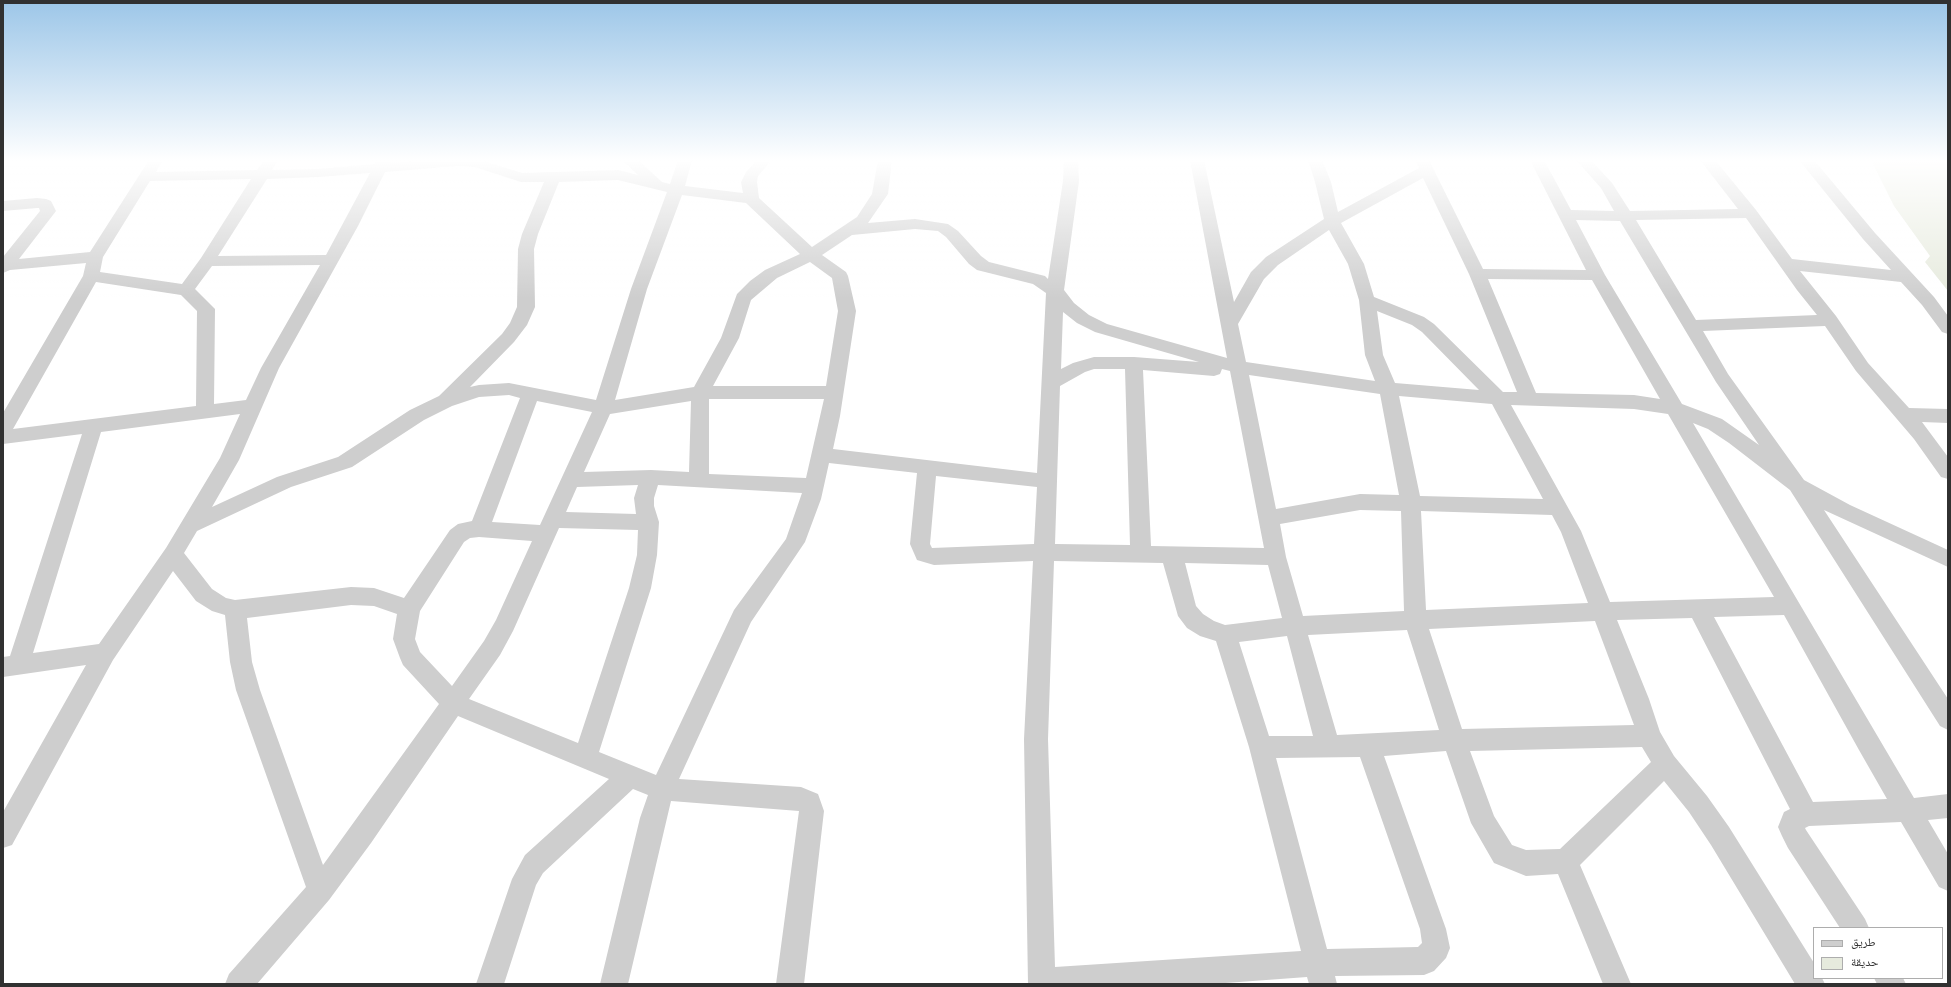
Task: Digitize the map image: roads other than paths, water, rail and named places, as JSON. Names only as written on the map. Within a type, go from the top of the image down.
[{"type":"street","points":[[4,266],[48,211],[47,206]]},
{"type":"street","points":[[3,429],[91,276],[96,257],[127,206]]},
{"type":"street","points":[[186,290],[207,261],[241,206]]},
{"type":"street","points":[[3,836],[105,653],[173,554],[229,460],[270,368],[360,206]]},
{"type":"street","points":[[445,401],[508,338],[518,325],[526,307],[526,249],[530,234],[541,206]]},
{"type":"street","points":[[239,984],[320,891],[362,834],[492,648],[505,624],[550,527],[603,408],[639,289],[670,206]]},
{"type":"street","points":[[614,984],[652,818],[662,789],[742,617],[795,542],[815,486],[823,455],[835,392],[847,311],[843,283],[840,276],[811,255],[759,206]]},
{"type":"street","points":[[699,480],[700,393],[730,338],[736,314],[744,298],[756,285],[770,274],[811,255],[849,230],[863,220],[874,206]]},
{"type":"street","points":[[1067,206],[1055,291],[1036,738],[1042,983],[1321,974],[1424,960],[1436,948],[1433,929],[1368,746]]},
{"type":"street","points":[[1206,206],[1276,557],[1328,746]]},
{"type":"street","points":[[1329,206],[1332,221],[1356,264],[1367,300],[1374,355],[1388,389],[1411,503],[1415,620],[1454,740],[1484,823],[1504,854],[1526,863],[1565,861],[1665,764]]},
{"type":"street","points":[[1230,324],[1257,276],[1272,261],[1357,206]]},
{"type":"street","points":[[1444,206],[1477,274],[1528,399]]},
{"type":"street","points":[[1561,206],[1597,275],[1790,606],[1866,742],[1909,810],[1948,878]]},
{"type":"street","points":[[1620,206],[1722,378],[1797,485],[1948,719]]},
{"type":"street","points":[[1744,206],[1830,320],[1862,367],[1921,434],[1948,472]]},
{"type":"street","points":[[1845,206],[1928,301],[1948,328]]},
{"type":"street","points":[[1566,215],[1627,216],[1750,213]]},
{"type":"street","points":[[849,230],[915,224],[942,227],[952,234],[974,260],[983,266],[1039,280],[1055,291],[1068,307],[1083,319],[1101,328],[1239,370]]},
{"type":"street","points":[[4,266],[96,257]]},
{"type":"street","points":[[207,261],[331,260]]},
{"type":"street","points":[[1788,264],[1906,277]]},
{"type":"street","points":[[1477,274],[1597,275]]},
{"type":"street","points":[[91,276],[186,290],[206,309],[205,412]]},
{"type":"street","points":[[1367,300],[1418,321],[1428,328],[1498,398],[1576,542],[1637,699],[1649,736],[1665,764],[1698,804],[1720,836],[1811,984]]},
{"type":"street","points":[[1928,301],[1948,312]]},
{"type":"street","points":[[1692,326],[1830,320]]},
{"type":"street","points":[[1051,383],[1079,366],[1094,363],[1134,363],[1239,370],[1388,389],[1498,398],[1627,402],[1674,408],[1715,424],[1736,438],[1797,485],[1843,511],[1948,559]]},
{"type":"street","points":[[1134,363],[1141,554]]},
{"type":"street","points":[[191,525],[284,482],[344,462],[367,449],[416,416],[445,401],[479,391],[509,389],[603,408],[700,393],[835,392]]},
{"type":"street","points":[[479,529],[531,393]]},
{"type":"street","points":[[3,437],[254,406]]},
{"type":"street","points":[[1903,415],[1948,416]]},
{"type":"street","points":[[94,425],[10,666],[105,653]]},
{"type":"street","points":[[823,455],[1046,481]]},
{"type":"street","points":[[927,467],[920,544],[924,554],[934,558],[1043,552],[1276,557]]},
{"type":"street","points":[[571,480],[651,477],[815,486]]},
{"type":"street","points":[[585,757],[640,588],[647,555],[649,522],[644,502],[651,477]]},
{"type":"street","points":[[1268,518],[1360,502],[1558,507]]},
{"type":"street","points":[[649,522],[465,530],[457,536],[409,609],[404,639],[411,658],[453,703],[662,789],[801,799],[809,802],[812,811],[790,984]]},
{"type":"street","points":[[173,554],[204,595],[220,605],[235,609],[256,608],[351,596],[374,597],[409,609]]},
{"type":"street","points":[[1172,555],[1186,610],[1195,621],[1208,629],[1225,634],[1295,626],[1415,620],[1603,611],[1790,606]]},
{"type":"street","points":[[235,609],[241,662],[248,690],[320,891]]},
{"type":"street","points":[[1699,609],[1806,814]]},
{"type":"street","points":[[1225,634],[1261,747],[1321,974]]},
{"type":"street","points":[[1261,747],[1368,746],[1454,740],[1649,736]]},
{"type":"street","points":[[490,984],[525,879],[534,864],[630,776]]},
{"type":"street","points":[[1855,927],[1797,839],[1791,827],[1793,821],[1806,814],[1909,810],[1948,806]]},
{"type":"street","points":[[1565,861],[1617,984]]}]
